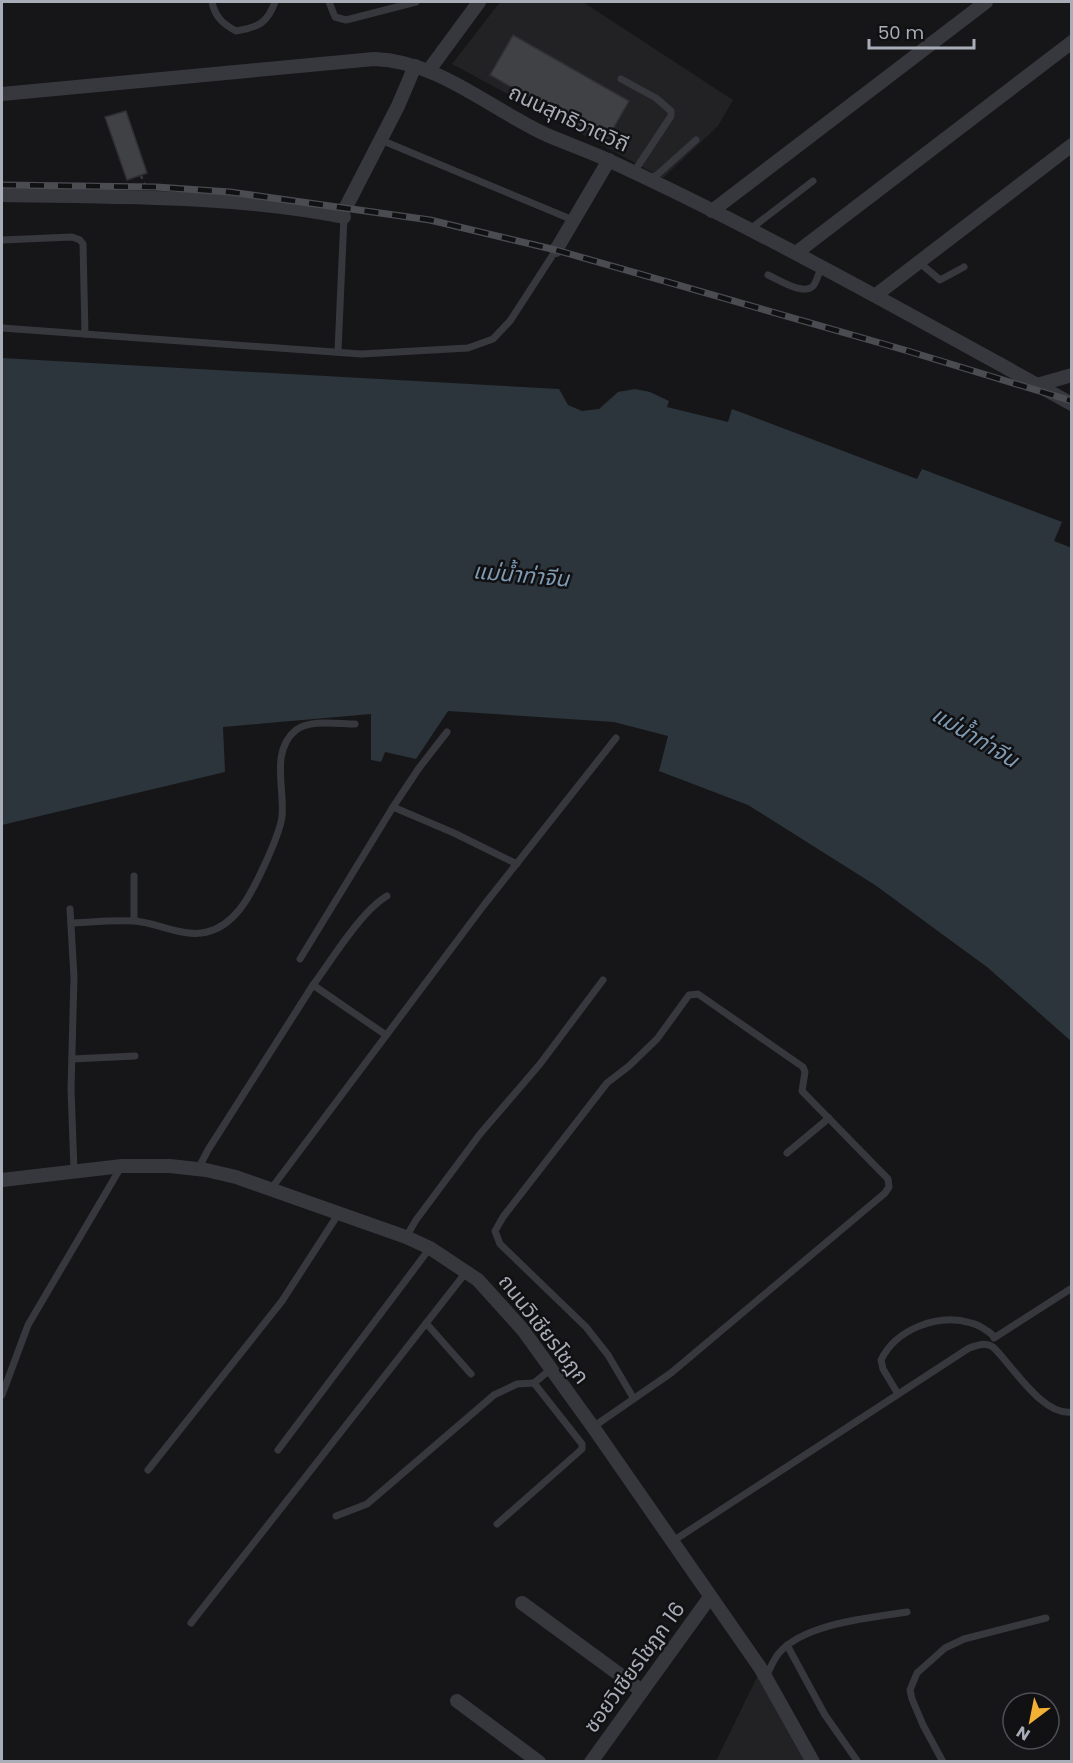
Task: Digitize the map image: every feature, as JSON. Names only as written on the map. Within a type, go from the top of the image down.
[{"type":"street","points":[[712,211],[986,2]]},
{"type":"street","points":[[429,70],[471,5]]},
{"type":"street","points":[[796,254],[1071,42]]},
{"type":"street","name":"ถนนสุทธิวาตวิถี","points":[[2,94],[374,59],[393,60],[429,70],[545,134],[609,160],[822,266],[1071,404]]},
{"type":"street","points":[[2,195],[136,197],[345,212],[398,106],[415,66]]},
{"type":"street","points":[[876,295],[1071,145]]},
{"type":"street","points":[[556,250],[609,160]]},
{"type":"street","points":[[1037,385],[1071,375]]},
{"type":"street","name":"ถนนวิเชียรโชฎก","points":[[2,1180],[122,1166],[198,1169],[237,1177],[406,1237],[430,1248],[467,1271],[500,1302],[593,1427],[763,1673],[813,1761]]},
{"type":"street","name":"ซอยวิเชียรโชฎก 16","points":[[591,1761],[710,1597]]},
{"type":"street","points":[[522,1603],[642,1691]]},
{"type":"street","points":[[458,1701],[539,1761]]},
{"type":"lane","points":[[212,2],[222,23],[236,32],[253,28],[268,19],[275,2]]},
{"type":"lane","points":[[329,2],[335,17],[346,20],[416,2]]},
{"type":"lane","points":[[621,79],[656,98],[670,111],[671,116],[633,172]]},
{"type":"lane","points":[[381,140],[573,220]]},
{"type":"lane","points":[[648,179],[657,175],[696,141]]},
{"type":"lane","points":[[749,230],[813,181]]},
{"type":"lane","points":[[338,351],[345,212]]},
{"type":"lane","points":[[2,240],[72,237],[80,240],[83,244],[85,334]]},
{"type":"lane","points":[[2,327],[361,354],[468,348],[494,339],[510,321],[556,250]]},
{"type":"lane","points":[[920,263],[940,280],[964,267]]},
{"type":"lane","points":[[768,276],[802,289],[808,289],[813,286],[822,266]]},
{"type":"lane","points":[[71,922],[134,921],[198,934],[219,927],[241,908],[278,833],[282,816],[281,759],[283,748],[289,738],[297,729],[309,725],[355,724]]},
{"type":"lane","points":[[300,959],[393,807],[447,732]]},
{"type":"lane","points":[[271,1189],[386,1035],[616,738]]},
{"type":"lane","points":[[393,807],[454,833],[517,864]]},
{"type":"lane","points":[[134,876],[134,921]]},
{"type":"lane","points":[[198,1169],[313,985],[368,913],[387,897]]},
{"type":"lane","points":[[70,909],[74,977],[72,1059],[74,1170]]},
{"type":"lane","points":[[406,1237],[480,1134],[540,1064],[603,980]]},
{"type":"lane","points":[[313,985],[386,1035]]},
{"type":"lane","points":[[593,1427],[634,1399],[679,1366],[885,1193],[889,1187],[888,1179],[865,1152],[802,1090],[801,1085],[806,1072],[797,1062],[698,994],[689,995],[657,1040],[607,1083],[503,1217],[495,1231],[500,1244],[586,1327],[608,1355],[634,1399]]},
{"type":"lane","points":[[72,1059],[135,1056]]},
{"type":"lane","points":[[787,1153],[829,1118]]},
{"type":"lane","points":[[2,1395],[28,1325],[122,1166]]},
{"type":"lane","points":[[148,1470],[282,1301],[339,1213]]},
{"type":"lane","points":[[278,1450],[430,1248]]},
{"type":"lane","points":[[191,1623],[467,1271]]},
{"type":"lane","points":[[673,1541],[969,1348],[988,1344],[995,1337],[1071,1288]]},
{"type":"lane","points":[[898,1394],[883,1369],[881,1360],[891,1345],[909,1330],[933,1322],[957,1320],[972,1323],[995,1337]]},
{"type":"lane","points":[[426,1323],[471,1374]]},
{"type":"lane","points":[[988,1344],[1002,1356],[1042,1401],[1052,1409],[1065,1413],[1071,1412]]},
{"type":"lane","points":[[336,1516],[367,1504],[494,1395],[517,1384],[534,1383],[551,1369]]},
{"type":"lane","points":[[497,1524],[582,1449],[582,1444],[534,1383]]},
{"type":"lane","points":[[763,1673],[787,1645],[805,1634],[907,1612]]},
{"type":"lane","points":[[943,1761],[912,1699],[910,1690],[917,1673],[945,1648],[964,1639],[1046,1618]]},
{"type":"lane","points":[[787,1645],[825,1715],[858,1761]]},
{"type":"shaded area","points":[[500,2],[583,2],[733,100],[718,126],[663,178],[452,64]]},
{"type":"shaded area","points":[[759,1673],[805,1761],[716,1761]]},
{"type":"water","name":"แม่น้ำท่าจีน","points":[[2,358],[559,389],[568,405],[582,411],[599,409],[618,392],[635,389],[650,392],[669,401],[667,407],[728,422],[732,409],[917,479],[922,469],[1062,522],[1054,541],[1072,548],[1071,1041],[987,967],[875,885],[748,805],[659,771],[668,736],[614,722],[448,711],[416,759],[385,752],[381,762],[371,760],[371,714],[223,727],[225,772],[2,825]]},
{"type":"building","points":[[513,35],[629,101],[606,141],[490,75]]},
{"type":"building","points":[[126,111],[147,173],[127,180],[105,117]]},
{"type":"railway","points":[[2,185],[156,187],[230,192],[430,220],[556,250],[908,351],[1072,401]]}]
